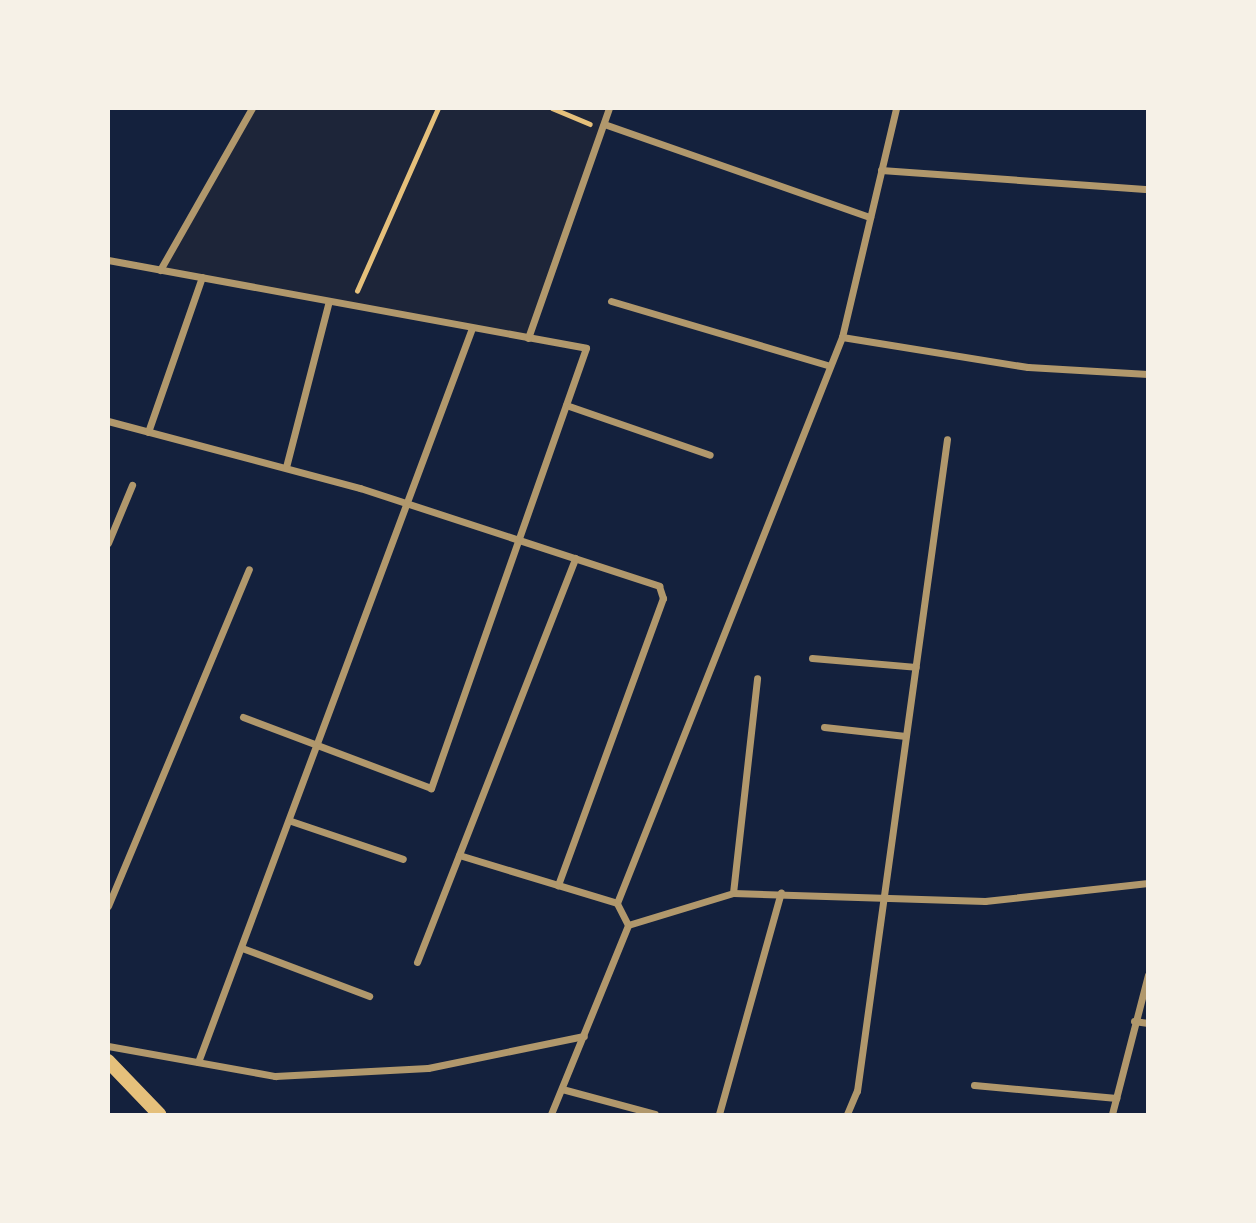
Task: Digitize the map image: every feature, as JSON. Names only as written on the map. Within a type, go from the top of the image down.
[{"type":"main road","points":[[108,1061],[159,1115]]},
{"type":"street","points":[[160,270],[252,108]]},
{"type":"street","points":[[528,338],[609,108]]},
{"type":"street","points":[[617,903],[842,337],[896,108]]},
{"type":"street","points":[[603,126],[870,217]]},
{"type":"street","points":[[881,170],[1147,189]]},
{"type":"street","points":[[108,260],[586,348],[431,788],[243,717]]},
{"type":"street","points":[[148,432],[202,277]]},
{"type":"street","points":[[286,467],[329,301]]},
{"type":"street","points":[[611,301],[830,366]]},
{"type":"street","points":[[198,1062],[320,746],[404,502],[472,328]]},
{"type":"street","points":[[842,337],[1027,368],[1147,374]]},
{"type":"street","points":[[566,405],[710,455]]},
{"type":"street","points":[[108,421],[286,467],[650,580],[663,598],[558,885]]},
{"type":"street","points":[[847,1115],[857,1091],[947,439]]},
{"type":"street","points":[[108,543],[132,485]]},
{"type":"street","points":[[418,962],[575,558]]},
{"type":"street","points":[[108,906],[249,569]]},
{"type":"street","points":[[812,657],[916,667]]},
{"type":"street","points":[[733,892],[757,678]]},
{"type":"street","points":[[824,727],[906,736]]},
{"type":"street","points":[[291,821],[403,859]]},
{"type":"street","points":[[459,855],[617,903],[628,925],[551,1115]]},
{"type":"street","points":[[628,925],[733,892],[884,894],[985,901],[1147,883]]},
{"type":"street","points":[[719,1115],[781,892]]},
{"type":"street","points":[[242,948],[369,996]]},
{"type":"street","points":[[1112,1115],[1147,975]]},
{"type":"street","points":[[1134,1021],[1147,1023]]},
{"type":"street","points":[[108,1046],[275,1076],[428,1068],[584,1036]]},
{"type":"street","points":[[974,1085],[1116,1098]]},
{"type":"street","points":[[562,1089],[655,1115]]},
{"type":"path","points":[[351,305],[438,108]]},
{"type":"path","points":[[552,108],[603,126]]},
{"type":"shaded area","points":[[248,109],[609,109],[528,338],[160,270]]}]
